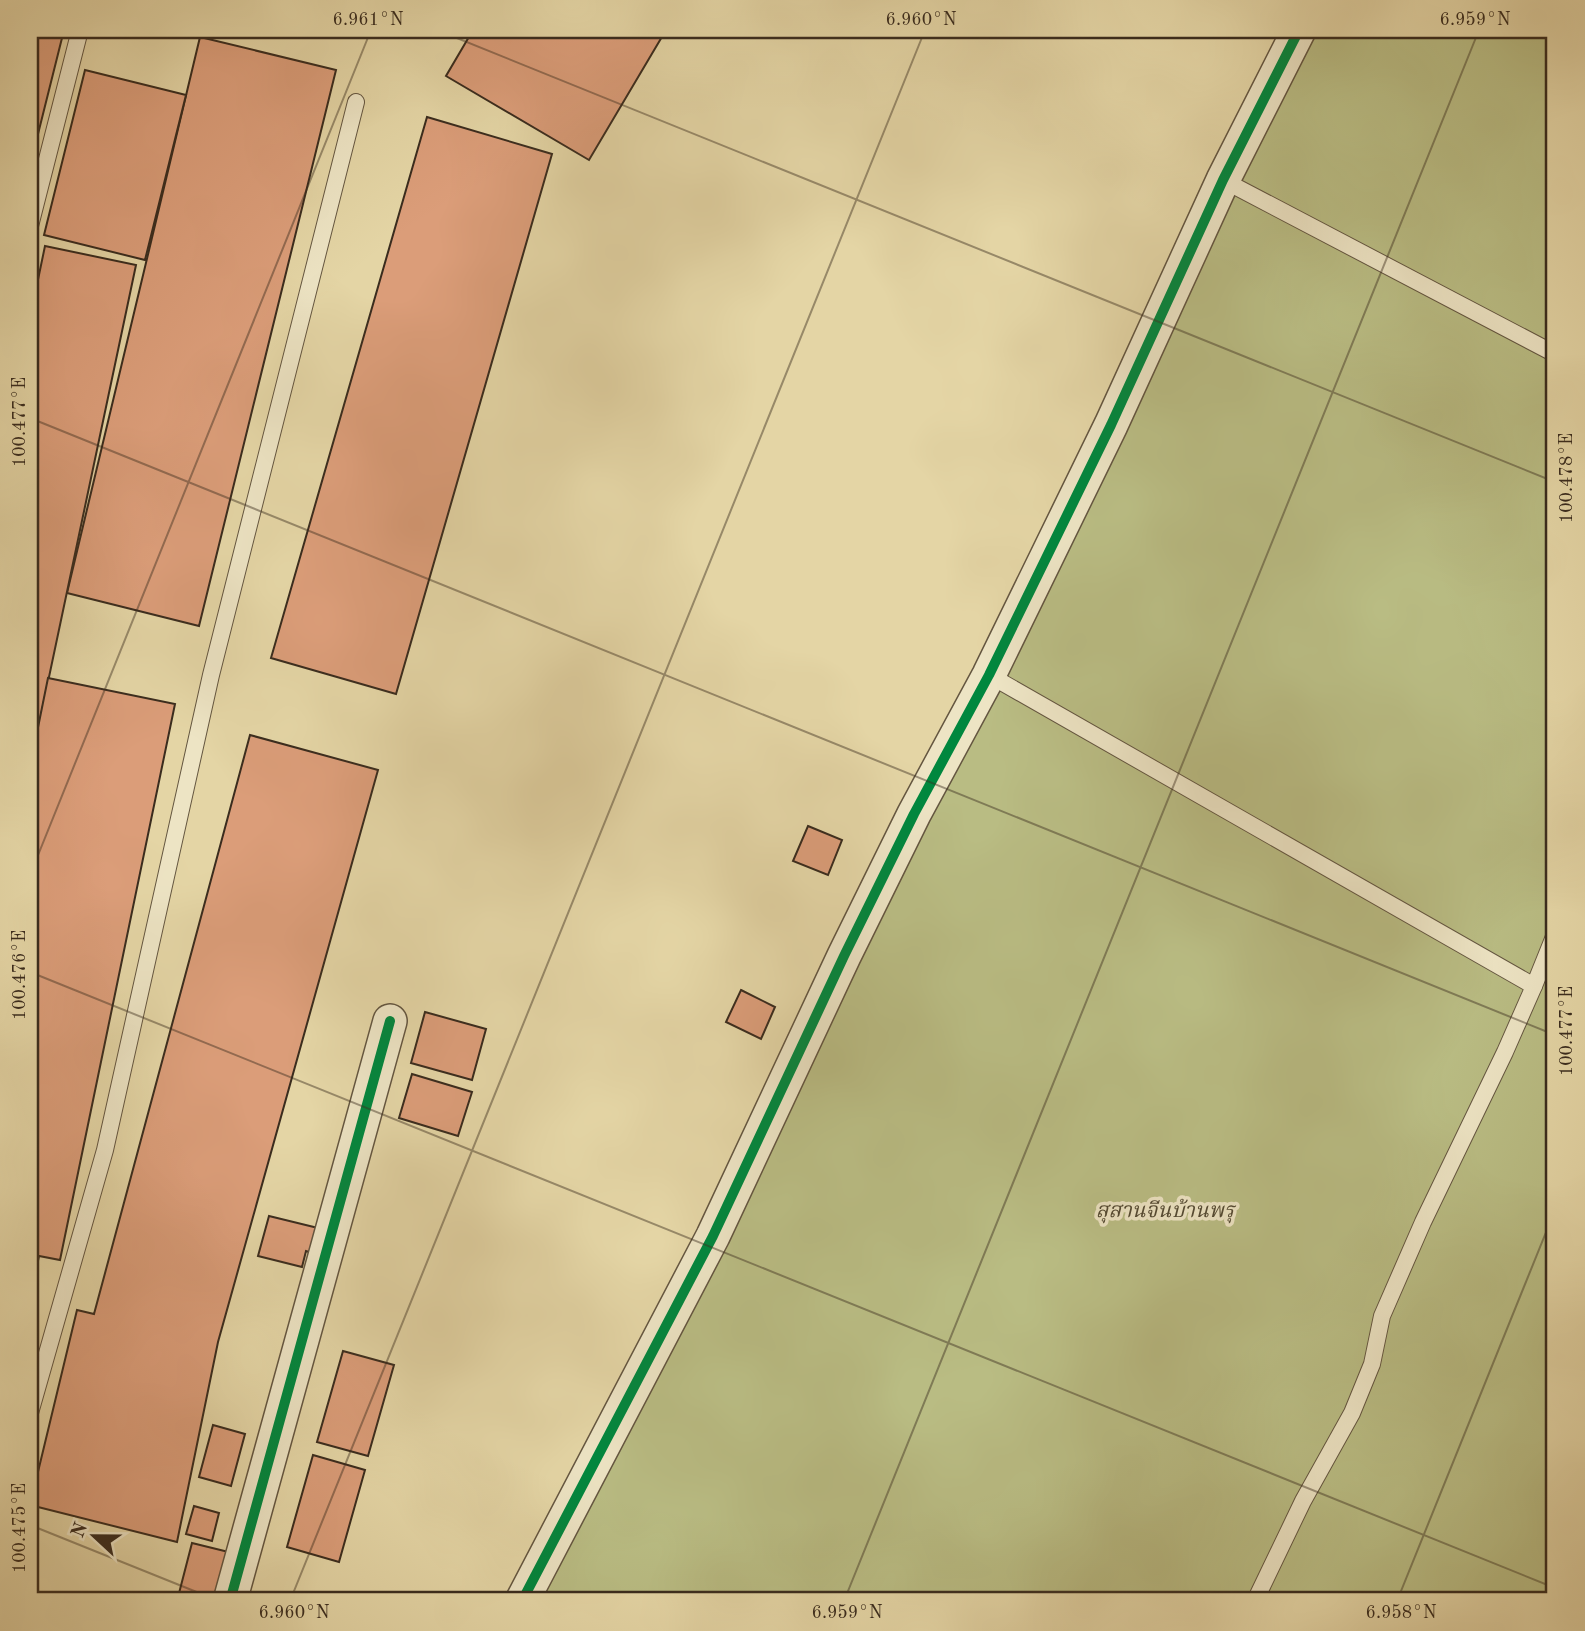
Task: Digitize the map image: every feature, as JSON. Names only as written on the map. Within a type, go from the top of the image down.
[{"type":"street","points":[[522,1601],[713,1236],[849,944],[914,814],[989,675],[1111,425],[1223,180],[1299,30]]},
{"type":"street","points":[[230,1601],[390,1021]]},
{"type":"lane","points":[[30,226],[80,30]]},
{"type":"lane","points":[[30,1413],[105,1150],[211,675],[356,102]]},
{"type":"lane","points":[[1223,180],[1555,354]]},
{"type":"lane","points":[[989,675],[1534,986]]},
{"type":"lane","points":[[1255,1601],[1303,1501],[1352,1413],[1372,1364],[1382,1317],[1423,1222],[1505,1052],[1555,934]]},
{"type":"green space","name":"สุสานจีนบ้านพรุ","points":[[1314,30],[1555,30],[1555,1601],[535,1601],[1235,182]]},
{"type":"building","points":[[30,30],[64,30],[30,166]]},
{"type":"building","points":[[473,30],[666,30],[589,160],[446,76]]},
{"type":"building","points":[[200,37],[336,70],[199,626],[67,593]]},
{"type":"building","points":[[85,70],[186,95],[145,260],[44,235]]},
{"type":"building","points":[[427,117],[552,154],[396,694],[271,658]]},
{"type":"building","points":[[45,246],[136,265],[30,767],[30,318]]},
{"type":"building","points":[[48,678],[175,704],[60,1260],[39,1256],[30,1299],[30,767]]},
{"type":"building","points":[[250,735],[378,770],[218,1342],[177,1542],[30,1505],[77,1310],[94,1314]]},
{"type":"building","points":[[808,826],[842,840],[828,875],[793,861]]},
{"type":"building","points":[[741,990],[775,1007],[761,1039],[726,1022]]},
{"type":"building","points":[[425,1012],[486,1029],[472,1080],[411,1063]]},
{"type":"building","points":[[412,1074],[472,1092],[458,1136],[399,1118]]},
{"type":"building","points":[[269,1216],[318,1228],[312,1253],[306,1251],[302,1267],[258,1256]]},
{"type":"building","points":[[343,1351],[394,1365],[368,1456],[317,1442]]},
{"type":"building","points":[[213,1425],[245,1434],[231,1486],[199,1477]]},
{"type":"building","points":[[313,1455],[365,1470],[339,1562],[287,1547]]},
{"type":"building","points":[[194,1506],[219,1513],[212,1541],[186,1534]]},
{"type":"building","points":[[192,1543],[253,1558],[242,1601],[177,1601]]},
{"type":"building","points":[[274,1594],[302,1601],[272,1601]]},
{"type":"cycle path","points":[[522,1601],[713,1236],[844,956],[914,814],[989,675],[1111,425],[1223,180],[1299,30]]},
{"type":"cycle path","points":[[230,1601],[390,1021]]}]
